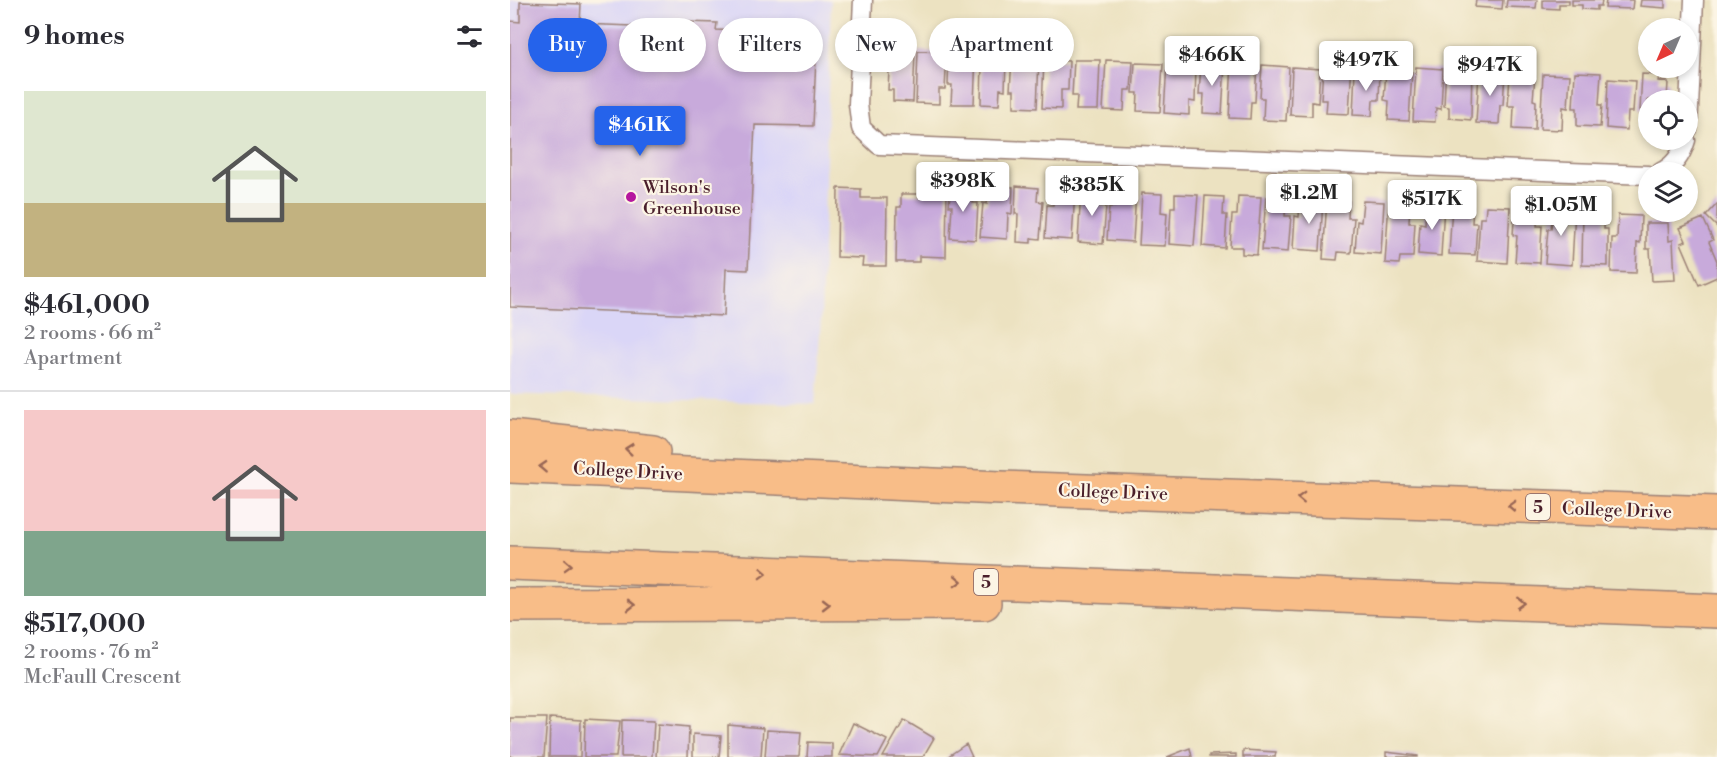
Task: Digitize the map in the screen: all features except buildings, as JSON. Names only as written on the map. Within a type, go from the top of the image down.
[{"type":"highway","points":[[510,437],[1000,488]]},
{"type":"highway","name":"College Drive","points":[[510,466],[1000,488],[1717,513]]},
{"type":"highway","name":"5","points":[[510,563],[1717,611]]},
{"type":"highway","points":[[510,605],[1463,601]]},
{"type":"street","points":[[863,0],[858,104],[861,128],[879,146],[1638,175]]},
{"type":"street","points":[[1690,90],[1694,0]]},
{"type":"shaded area","points":[[510,0],[831,0],[821,318],[815,404],[510,394]]},
{"type":"place","name":"Wilson's Greenhouse","points":[[631,197]]}]
